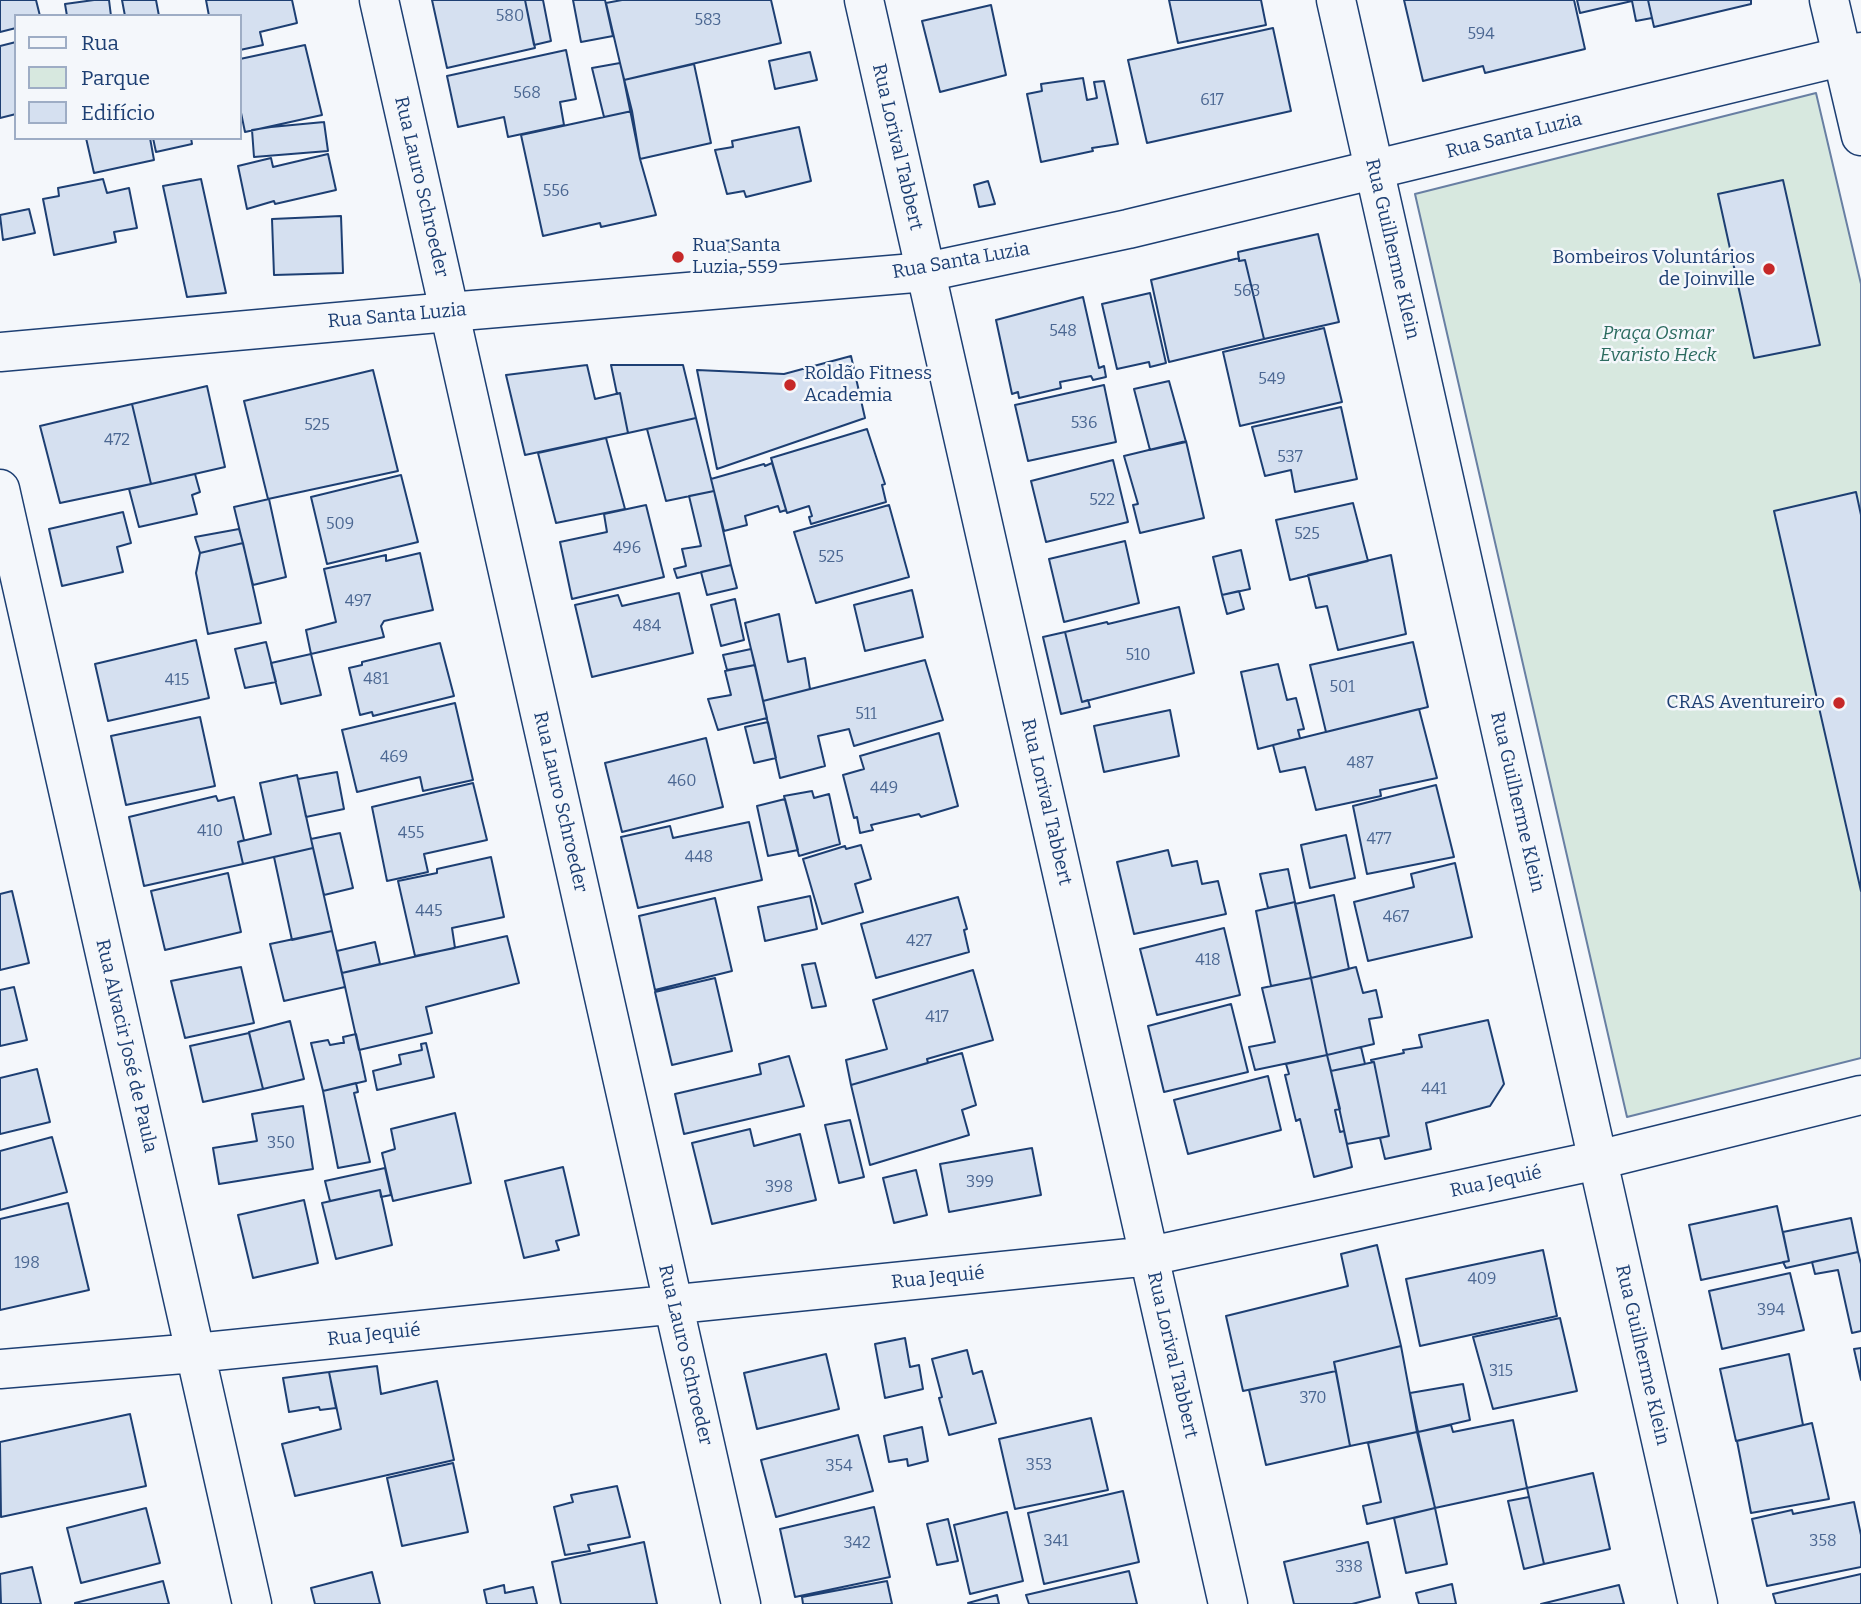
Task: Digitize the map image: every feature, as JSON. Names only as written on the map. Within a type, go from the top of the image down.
[{"type":"street","name":"Rua Lauro Schroeder","points":[[379,0],[741,1604]]},
{"type":"street","name":"Rua Lorival Tabbert","points":[[864,0],[1228,1604]]},
{"type":"street","name":"Rua Guilherme Klein","points":[[1336,0],[1698,1604]]},
{"type":"street","points":[[1829,0],[1852,55],[1861,136]]},
{"type":"street","name":"Rua Santa Luzia","points":[[0,352],[926,272],[1128,229],[1852,55]]},
{"type":"street","name":"Rua Alvacir José de Paula","points":[[0,489],[252,1604]]},
{"type":"street","name":"Rua Jequié","points":[[0,1369],[195,1353],[1150,1256],[1598,1160],[1861,1096]]},
{"type":"green space","name":"Praça Osmar Evaristo Heck","points":[[1816,93],[1861,284],[1861,1058],[1627,1117],[1415,194]]},
{"type":"building","points":[[0,0],[36,0],[40,14],[14,14],[14,28],[0,32]]},
{"type":"building","points":[[109,0],[111,14],[67,14],[65,4]]},
{"type":"building","points":[[122,0],[156,0],[159,14],[125,14]]},
{"type":"building","points":[[206,0],[292,0],[297,23],[260,32],[263,45],[242,50],[242,14],[209,14]]},
{"type":"building","points":[[432,0],[525,0],[535,48],[447,68]]},
{"type":"building","points":[[525,0],[543,0],[551,41],[534,45]]},
{"type":"building","points":[[573,0],[605,0],[613,36],[581,42]]},
{"type":"building","points":[[622,0],[771,0],[781,43],[624,80],[606,3]]},
{"type":"building","points":[[1169,0],[1261,0],[1266,25],[1178,43]]},
{"type":"building","points":[[1404,0],[1574,0],[1585,49],[1485,73],[1483,66],[1423,81]]},
{"type":"building","points":[[1577,0],[1648,0],[1652,18],[1636,21],[1632,1],[1580,13]]},
{"type":"building","points":[[1648,0],[1751,0],[1751,4],[1654,27]]},
{"type":"building","points":[[991,5],[1006,75],[940,92],[922,21]]},
{"type":"building","points":[[1273,28],[1291,111],[1147,143],[1128,60]]},
{"type":"building","points":[[14,42],[14,114],[0,118],[0,46]]},
{"type":"building","points":[[305,45],[322,115],[245,132],[242,118],[242,59]]},
{"type":"building","points":[[566,50],[576,99],[560,102],[564,125],[508,137],[504,117],[458,127],[447,76]]},
{"type":"building","points":[[810,52],[817,80],[775,89],[769,61]]},
{"type":"building","points":[[620,63],[632,111],[604,117],[592,68]]},
{"type":"building","points":[[694,64],[711,143],[640,159],[624,80]]},
{"type":"building","points":[[1083,78],[1087,100],[1097,98],[1094,82],[1104,81],[1118,144],[1041,162],[1027,94],[1042,91],[1041,84]]},
{"type":"building","points":[[632,111],[640,159],[656,215],[601,227],[600,223],[543,236],[521,135]]},
{"type":"building","points":[[324,122],[328,151],[254,157],[252,130]]},
{"type":"building","points":[[799,127],[811,181],[746,197],[744,191],[727,194],[715,150],[733,147],[732,141]]},
{"type":"building","points":[[86,140],[150,140],[154,160],[94,173]]},
{"type":"building","points":[[153,140],[191,140],[192,144],[156,152]]},
{"type":"building","points":[[328,154],[336,190],[275,204],[274,201],[247,209],[238,166],[271,158],[273,167]]},
{"type":"building","points":[[103,179],[107,193],[129,188],[137,228],[114,232],[116,242],[54,255],[43,199],[59,196],[58,188]]},
{"type":"building","points":[[201,179],[226,293],[187,297],[163,186]]},
{"type":"building","name":"Bombeiros Voluntários de Joinville","points":[[1783,180],[1820,345],[1754,358],[1718,194]]},
{"type":"building","points":[[988,181],[995,204],[979,207],[974,185]]},
{"type":"building","points":[[29,209],[35,233],[3,240],[0,215]]},
{"type":"building","points":[[341,216],[343,273],[274,275],[272,219]]},
{"type":"building","points":[[1318,234],[1339,322],[1264,339],[1245,260],[1239,261],[1238,252]]},
{"type":"building","points":[[742,240],[743,251],[718,252],[718,241]]},
{"type":"building","points":[[1239,258],[1239,261],[1245,260],[1264,339],[1169,362],[1151,280]]},
{"type":"building","points":[[1150,293],[1166,363],[1150,367],[1149,362],[1117,369],[1102,304]]},
{"type":"building","points":[[1083,297],[1099,368],[1104,366],[1106,377],[1093,380],[1091,376],[1060,382],[1061,388],[1019,398],[1018,392],[1012,394],[996,320]]},
{"type":"building","points":[[1324,328],[1342,402],[1240,426],[1223,352]]},
{"type":"building","points":[[851,356],[865,418],[717,469],[697,370],[784,374]]},
{"type":"building","points":[[587,365],[595,399],[620,393],[628,433],[525,455],[506,375]]},
{"type":"building","points":[[611,365],[683,365],[696,418],[628,433]]},
{"type":"building","points":[[373,370],[398,471],[268,499],[244,401]]},
{"type":"building","points":[[1169,381],[1186,442],[1150,450],[1134,389]]},
{"type":"building","points":[[1104,385],[1116,442],[1028,461],[1015,405]]},
{"type":"building","points":[[207,386],[225,467],[151,484],[132,404]]},
{"type":"building","points":[[132,404],[151,484],[60,503],[40,426]]},
{"type":"building","points":[[1341,407],[1357,479],[1295,492],[1291,470],[1265,476],[1252,427]]},
{"type":"building","points":[[696,418],[714,491],[666,501],[647,429]]},
{"type":"building","points":[[867,429],[885,484],[882,485],[886,502],[811,524],[809,506],[787,513],[771,458]]},
{"type":"building","points":[[606,438],[625,509],[556,523],[538,453]]},
{"type":"building","points":[[1186,441],[1204,518],[1140,533],[1133,505],[1138,504],[1124,456]]},
{"type":"building","points":[[1113,460],[1128,522],[1046,542],[1031,481]]},
{"type":"building","points":[[772,463],[786,510],[780,512],[778,506],[745,516],[747,525],[724,531],[711,479]]},
{"type":"building","points":[[195,474],[200,492],[192,495],[197,514],[139,527],[129,489]]},
{"type":"building","points":[[401,475],[418,542],[327,564],[311,497]]},
{"type":"building","points":[[714,491],[731,565],[677,578],[674,569],[686,566],[682,549],[701,546],[689,496]]},
{"type":"building","name":"CRAS Aventureiro","points":[[1856,492],[1861,515],[1861,891],[1774,511]]},
{"type":"building","points":[[269,499],[286,577],[253,585],[234,507]]},
{"type":"building","points":[[1353,503],[1368,561],[1290,580],[1276,520]]},
{"type":"building","points":[[646,505],[664,577],[572,599],[560,542],[607,532],[604,514]]},
{"type":"building","points":[[889,505],[909,577],[816,603],[794,532]]},
{"type":"building","points":[[123,512],[131,543],[117,547],[123,572],[62,586],[49,529]]},
{"type":"building","points":[[239,529],[243,543],[200,553],[195,537]]},
{"type":"building","points":[[1125,541],[1139,603],[1064,622],[1049,559]]},
{"type":"building","points":[[243,543],[261,623],[208,634],[196,573],[200,553]]},
{"type":"building","points":[[1241,550],[1250,589],[1222,595],[1213,557]]},
{"type":"building","points":[[420,553],[433,610],[384,621],[381,626],[384,637],[311,654],[306,630],[336,622],[324,569],[386,555],[386,561]]},
{"type":"building","points":[[1391,555],[1406,634],[1338,650],[1327,606],[1316,608],[1308,575]]},
{"type":"building","points":[[731,565],[737,588],[707,595],[701,572]]},
{"type":"building","points":[[912,590],[923,637],[865,651],[854,605]]},
{"type":"building","points":[[1239,591],[1244,609],[1227,614],[1222,595]]},
{"type":"building","points":[[679,593],[693,653],[592,677],[575,605],[618,595],[622,606]]},
{"type":"building","points":[[735,599],[744,640],[721,646],[711,605]]},
{"type":"building","points":[[1179,607],[1194,673],[1082,702],[1065,632]]},
{"type":"building","points":[[779,614],[788,662],[805,658],[810,689],[763,701],[745,623]]},
{"type":"building","points":[[1065,632],[1082,702],[1088,700],[1090,707],[1061,714],[1043,637]]},
{"type":"building","points":[[196,640],[209,698],[108,721],[95,664]]},
{"type":"building","points":[[266,642],[276,682],[245,688],[235,649]]},
{"type":"building","points":[[1413,642],[1428,707],[1326,732],[1310,665]]},
{"type":"building","points":[[440,643],[454,696],[373,716],[372,712],[360,715],[349,668],[362,665],[362,662]]},
{"type":"building","points":[[751,649],[755,665],[727,670],[723,655]]},
{"type":"building","points":[[311,654],[321,695],[281,704],[271,663]]},
{"type":"building","points":[[925,660],[943,720],[854,746],[849,729],[818,736],[825,766],[780,778],[763,701]]},
{"type":"building","points":[[1278,664],[1287,700],[1296,698],[1304,729],[1298,730],[1300,738],[1258,749],[1241,672]]},
{"type":"building","points":[[755,665],[767,718],[718,730],[708,699],[731,695],[725,671]]},
{"type":"building","points":[[455,703],[473,780],[423,791],[420,777],[357,792],[342,730]]},
{"type":"building","points":[[1419,709],[1437,778],[1380,790],[1381,796],[1316,810],[1305,767],[1280,772],[1273,745]]},
{"type":"building","points":[[1170,710],[1179,756],[1104,772],[1094,726]]},
{"type":"building","points":[[200,717],[215,786],[126,805],[111,736]]},
{"type":"building","points":[[768,722],[776,758],[754,763],[745,727]]},
{"type":"building","points":[[939,733],[958,806],[921,817],[919,814],[871,825],[873,830],[860,833],[843,775],[864,769],[860,756]]},
{"type":"building","points":[[706,738],[723,807],[622,832],[605,763]]},
{"type":"building","points":[[337,772],[344,809],[306,817],[298,779]]},
{"type":"building","points":[[297,775],[313,848],[243,864],[238,842],[271,834],[260,783]]},
{"type":"building","points":[[473,783],[487,840],[424,854],[428,872],[387,881],[372,807]]},
{"type":"building","points":[[1436,785],[1454,857],[1367,874],[1353,806]]},
{"type":"building","points":[[812,791],[814,798],[829,794],[840,844],[799,856],[784,796]]},
{"type":"building","points":[[216,796],[218,801],[234,797],[244,840],[238,842],[243,864],[144,886],[129,817]]},
{"type":"building","points":[[785,799],[798,850],[768,856],[757,806]]},
{"type":"building","points":[[749,822],[762,880],[638,908],[621,837],[670,826],[673,838]]},
{"type":"building","points":[[340,833],[353,888],[324,895],[311,839]]},
{"type":"building","points":[[1346,835],[1355,878],[1310,888],[1301,845]]},
{"type":"building","points":[[861,845],[871,879],[855,884],[863,912],[822,924],[803,859],[845,846],[846,849]]},
{"type":"building","points":[[313,848],[332,931],[292,940],[274,857]]},
{"type":"building","points":[[1168,850],[1172,866],[1197,861],[1202,884],[1218,881],[1226,914],[1134,934],[1117,862]]},
{"type":"building","points":[[491,857],[504,917],[452,928],[455,948],[415,956],[398,881]]},
{"type":"building","points":[[1455,863],[1472,937],[1368,961],[1354,902],[1414,887],[1411,874]]},
{"type":"building","points":[[1288,869],[1295,902],[1268,908],[1260,874]]},
{"type":"building","points":[[228,873],[241,932],[165,950],[151,891]]},
{"type":"building","points":[[12,891],[29,963],[0,970],[0,894]]},
{"type":"building","points":[[1334,895],[1349,969],[1311,978],[1295,904]]},
{"type":"building","points":[[810,896],[817,929],[765,941],[758,907]]},
{"type":"building","points":[[958,897],[967,929],[964,930],[969,952],[876,978],[861,924]]},
{"type":"building","points":[[715,898],[732,971],[655,990],[639,916]]},
{"type":"building","points":[[1295,902],[1311,978],[1271,986],[1256,911]]},
{"type":"building","points":[[1224,928],[1240,995],[1157,1015],[1140,949]]},
{"type":"building","points":[[332,931],[345,987],[284,1001],[270,944]]},
{"type":"building","points":[[507,936],[519,983],[426,1007],[432,1033],[359,1050],[342,973]]},
{"type":"building","points":[[375,942],[380,964],[342,973],[337,951]]},
{"type":"building","points":[[815,963],[826,1006],[812,1008],[802,965]]},
{"type":"building","points":[[241,967],[254,1023],[185,1038],[171,981]]},
{"type":"building","points":[[1356,967],[1363,993],[1376,990],[1382,1017],[1369,1019],[1374,1044],[1327,1055],[1311,978]]},
{"type":"building","points":[[973,970],[993,1040],[927,1059],[928,1063],[851,1085],[846,1060],[887,1049],[873,1000]]},
{"type":"building","points":[[715,978],[732,1051],[672,1065],[655,992]]},
{"type":"building","points":[[1311,978],[1327,1055],[1255,1070],[1249,1047],[1275,1042],[1262,988]]},
{"type":"building","points":[[14,987],[27,1040],[0,1046],[0,990]]},
{"type":"building","points":[[1231,1004],[1248,1072],[1164,1092],[1148,1026]]},
{"type":"building","points":[[1488,1020],[1504,1084],[1490,1106],[1426,1123],[1431,1149],[1385,1159],[1380,1138],[1389,1136],[1374,1062],[1371,1060],[1422,1047],[1419,1035]]},
{"type":"building","points":[[290,1021],[304,1079],[263,1089],[249,1032]]},
{"type":"building","points":[[249,1033],[263,1089],[203,1102],[190,1046]]},
{"type":"building","points":[[356,1034],[366,1081],[323,1091],[311,1043],[328,1040],[330,1045],[344,1043],[343,1037]]},
{"type":"building","points":[[426,1043],[434,1077],[377,1090],[373,1071],[401,1064],[399,1055],[422,1050],[421,1044]]},
{"type":"building","points":[[1361,1047],[1365,1064],[1331,1071],[1327,1055]]},
{"type":"building","points":[[962,1053],[976,1105],[962,1110],[969,1135],[870,1165],[851,1085]]},
{"type":"building","points":[[1327,1055],[1340,1109],[1335,1110],[1340,1132],[1344,1131],[1352,1167],[1314,1177],[1300,1119],[1296,1121],[1285,1075],[1289,1074],[1286,1064]]},
{"type":"building","points":[[789,1056],[804,1106],[684,1134],[675,1094],[761,1074],[759,1064]]},
{"type":"building","points":[[1374,1062],[1389,1136],[1347,1144],[1331,1071]]},
{"type":"building","points":[[37,1069],[50,1122],[0,1134],[0,1078]]},
{"type":"building","points":[[1268,1076],[1281,1130],[1188,1154],[1174,1100]]},
{"type":"building","points":[[356,1083],[358,1092],[354,1093],[370,1162],[338,1168],[323,1091]]},
{"type":"building","points":[[303,1106],[313,1169],[219,1184],[213,1148],[257,1141],[252,1114]]},
{"type":"building","points":[[455,1113],[471,1183],[393,1201],[382,1153],[395,1149],[391,1129]]},
{"type":"building","points":[[850,1120],[864,1177],[839,1183],[825,1125]]},
{"type":"building","points":[[750,1129],[754,1146],[800,1134],[816,1200],[712,1224],[692,1143]]},
{"type":"building","points":[[52,1137],[67,1192],[0,1210],[0,1151]]},
{"type":"building","points":[[1032,1148],[1041,1195],[949,1212],[940,1164]]},
{"type":"building","points":[[563,1167],[579,1235],[556,1241],[559,1250],[524,1258],[505,1181]]},
{"type":"building","points":[[385,1168],[391,1195],[381,1197],[380,1190],[330,1201],[325,1181]]},
{"type":"building","points":[[916,1170],[927,1215],[894,1223],[883,1178]]},
{"type":"building","points":[[380,1190],[392,1245],[336,1259],[322,1203]]},
{"type":"building","points":[[304,1200],[318,1263],[253,1278],[238,1215]]},
{"type":"building","points":[[68,1203],[89,1290],[0,1310],[0,1219]]},
{"type":"building","points":[[1777,1206],[1789,1261],[1701,1280],[1689,1225]]},
{"type":"building","points":[[1851,1218],[1858,1252],[1786,1268],[1783,1262],[1789,1261],[1783,1232]]},
{"type":"building","points":[[1377,1245],[1401,1346],[1334,1362],[1336,1371],[1243,1391],[1226,1316],[1348,1286],[1341,1254]]},
{"type":"building","points":[[1543,1250],[1557,1316],[1420,1346],[1406,1279]]},
{"type":"building","points":[[1858,1252],[1861,1264],[1861,1331],[1852,1333],[1838,1270],[1815,1274],[1812,1262]]},
{"type":"building","points":[[1790,1273],[1804,1330],[1722,1349],[1709,1291]]},
{"type":"building","points":[[1560,1318],[1577,1391],[1493,1409],[1473,1337]]},
{"type":"building","points":[[905,1338],[910,1367],[919,1365],[923,1389],[885,1398],[875,1344]]},
{"type":"building","points":[[1401,1346],[1417,1432],[1350,1446],[1334,1362]]},
{"type":"building","points":[[1861,1348],[1861,1380],[1854,1349]]},
{"type":"building","points":[[967,1350],[973,1374],[982,1371],[996,1423],[949,1435],[932,1359]]},
{"type":"building","points":[[826,1354],[839,1409],[757,1429],[744,1373]]},
{"type":"building","points":[[1789,1354],[1803,1425],[1736,1441],[1720,1369]]},
{"type":"building","points":[[377,1366],[381,1394],[437,1381],[454,1460],[295,1496],[282,1444],[341,1429],[329,1372]]},
{"type":"building","points":[[1336,1371],[1350,1446],[1266,1465],[1249,1390]]},
{"type":"building","points":[[329,1372],[336,1408],[320,1410],[319,1407],[289,1412],[283,1378]]},
{"type":"building","points":[[1463,1384],[1470,1420],[1418,1432],[1410,1393]]},
{"type":"building","points":[[130,1414],[146,1486],[1,1517],[0,1442]]},
{"type":"building","points":[[1091,1418],[1108,1490],[1015,1509],[999,1439]]},
{"type":"building","points":[[1513,1420],[1527,1488],[1435,1508],[1418,1432],[1451,1425],[1453,1432]]},
{"type":"building","points":[[1812,1423],[1829,1499],[1751,1513],[1737,1441]]},
{"type":"building","points":[[922,1427],[928,1461],[908,1466],[907,1459],[889,1462],[884,1436]]},
{"type":"building","points":[[1417,1432],[1435,1508],[1367,1524],[1363,1506],[1381,1502],[1368,1443]]},
{"type":"building","points":[[858,1435],[873,1491],[776,1517],[761,1460]]},
{"type":"building","points":[[453,1463],[468,1532],[402,1546],[387,1478]]},
{"type":"building","points":[[1593,1473],[1610,1549],[1544,1564],[1527,1488]]},
{"type":"building","points":[[617,1486],[630,1537],[588,1545],[590,1551],[565,1555],[554,1507],[573,1502],[571,1495]]},
{"type":"building","points":[[1123,1491],[1139,1562],[1044,1584],[1028,1513]]},
{"type":"building","points":[[1529,1497],[1544,1564],[1524,1569],[1508,1501]]},
{"type":"building","points":[[1854,1502],[1861,1535],[1861,1567],[1767,1586],[1752,1519],[1792,1510],[1793,1514]]},
{"type":"building","points":[[874,1507],[890,1577],[795,1597],[780,1529]]},
{"type":"building","points":[[146,1508],[160,1563],[81,1583],[67,1528]]},
{"type":"building","points":[[1435,1508],[1447,1564],[1406,1573],[1394,1518]]},
{"type":"building","points":[[1007,1512],[1023,1581],[970,1594],[954,1525]]},
{"type":"building","points":[[948,1519],[958,1561],[937,1565],[927,1524]]},
{"type":"building","points":[[644,1542],[657,1604],[561,1604],[552,1562]]},
{"type":"building","points":[[1368,1542],[1380,1597],[1352,1604],[1294,1604],[1284,1562]]},
{"type":"building","points":[[32,1567],[41,1604],[1,1604],[0,1574]]},
{"type":"building","points":[[1129,1571],[1137,1604],[1029,1604],[1026,1595]]},
{"type":"building","points":[[372,1572],[380,1604],[315,1604],[311,1588]]},
{"type":"building","points":[[1861,1574],[1861,1604],[1776,1604],[1773,1594]]},
{"type":"building","points":[[163,1581],[169,1604],[75,1604],[75,1603]]},
{"type":"building","points":[[887,1581],[892,1604],[803,1604],[802,1597]]},
{"type":"building","points":[[1452,1584],[1456,1604],[1419,1604],[1416,1593]]},
{"type":"building","points":[[504,1585],[505,1593],[533,1587],[537,1604],[487,1604],[484,1590]]},
{"type":"building","points":[[1619,1585],[1624,1604],[1541,1604]]},
{"type":"building","points":[[997,1595],[999,1604],[968,1603]]},
{"type":"place","name":"Rua Santa Luzia, 559","points":[[678,257]]},
{"type":"place","name":"Bombeiros Voluntários de Joinville","points":[[1769,269]]},
{"type":"place","name":"Roldão Fitness Academia","points":[[790,385]]},
{"type":"place","name":"CRAS Aventureiro","points":[[1839,703]]}]
